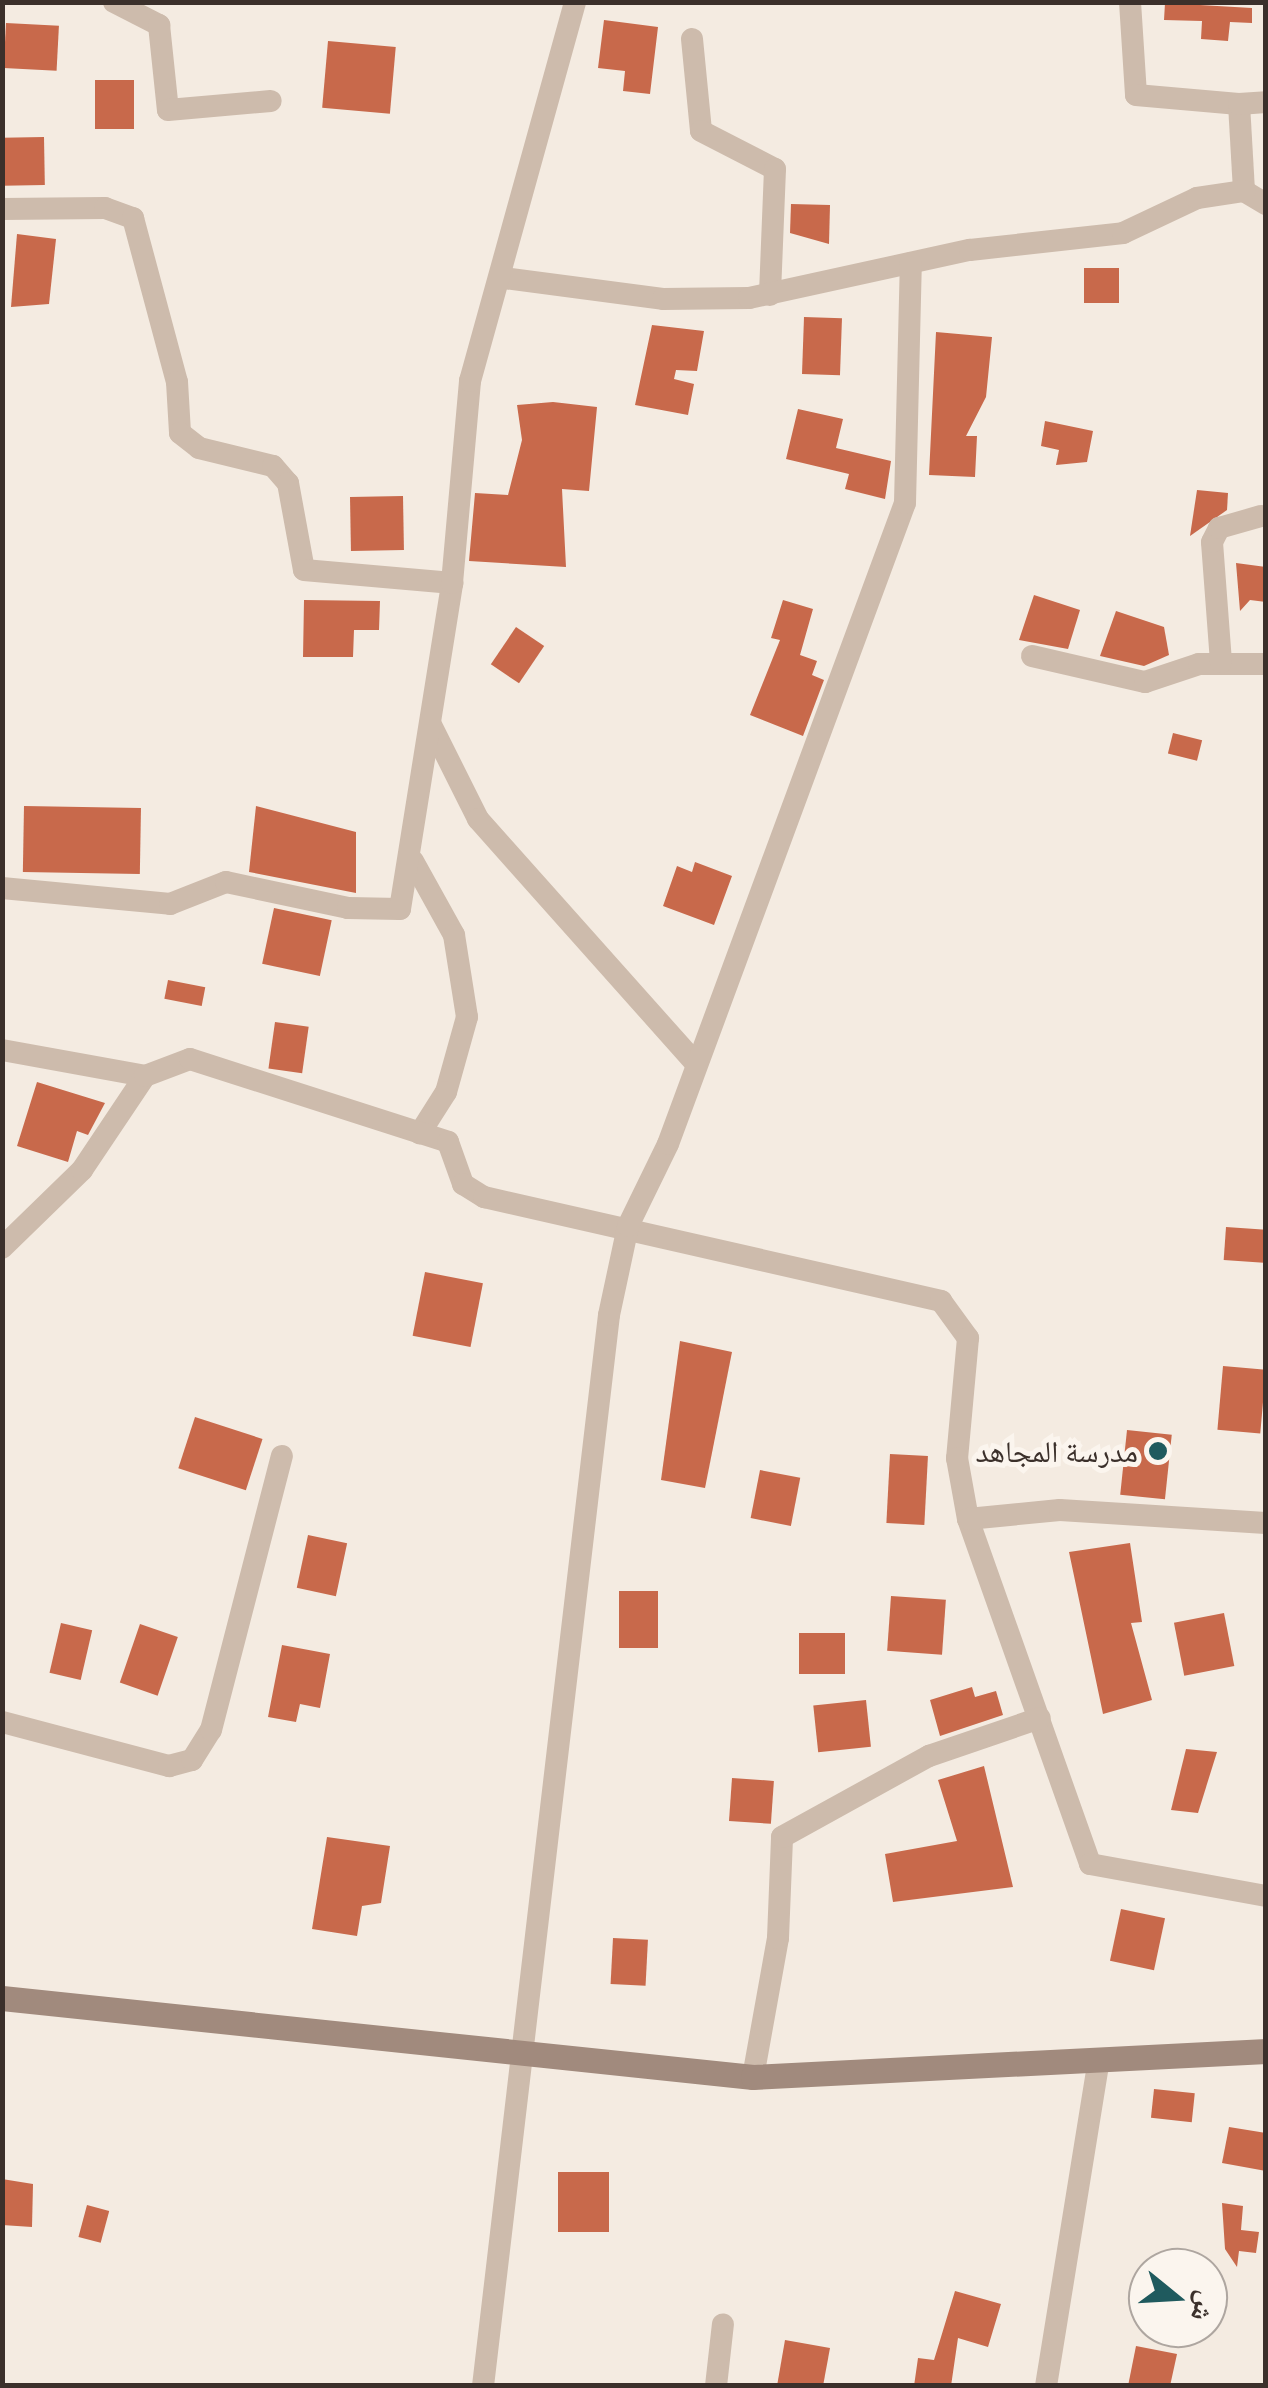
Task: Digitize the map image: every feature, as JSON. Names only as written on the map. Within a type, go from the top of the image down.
[{"type":"main road","points":[[2,1998],[522,2058],[753,2077],[1098,2065],[1266,2051]]},
{"type":"street","points":[[114,2],[159,25],[168,110],[272,101]]},
{"type":"street","points":[[2,888],[170,904],[226,882],[391,914],[404,902],[452,582],[470,382],[504,278],[575,2]]},
{"type":"street","points":[[1130,2],[1136,95],[1239,104],[1266,102]]},
{"type":"street","points":[[692,39],[700,131],[775,169],[770,295]]},
{"type":"street","points":[[1239,104],[1244,191]]},
{"type":"street","points":[[504,278],[662,299],[770,295],[911,263],[1123,233],[1197,198],[1244,191],[1266,204]]},
{"type":"street","points":[[2,209],[105,208],[133,218],[180,399],[180,434],[198,448],[274,466],[288,483],[304,570],[452,582]]},
{"type":"street","points":[[483,2386],[588,1466],[628,1226],[696,1064],[905,502],[911,263]]},
{"type":"street","points":[[1221,662],[1212,542],[1219,528],[1262,516]]},
{"type":"street","points":[[1032,656],[1144,682],[1221,662],[1266,664]]},
{"type":"street","points":[[431,724],[478,819],[696,1064]]},
{"type":"street","points":[[413,861],[454,934],[467,1017],[446,1092],[420,1133]]},
{"type":"street","points":[[2,1050],[145,1076]]},
{"type":"street","points":[[2,1248],[82,1170],[145,1076],[177,1059],[201,1060],[420,1133],[456,1149],[473,1192],[628,1226],[955,1308],[968,1338],[958,1458],[968,1519],[1094,1868],[1266,1896]]},
{"type":"street","points":[[2,1722],[168,1766],[192,1760],[210,1730],[282,1456]]},
{"type":"street","points":[[968,1519],[1060,1510],[1266,1522]]},
{"type":"street","points":[[753,2077],[778,1938],[782,1837],[929,1756],[1040,1718]]},
{"type":"street","points":[[1046,2386],[1098,2065]]},
{"type":"street","points":[[716,2386],[723,2324]]},
{"type":"building","points":[[1165,3],[1252,8],[1252,23],[1230,22],[1228,41],[1201,39],[1202,21],[1164,20]]},
{"type":"building","points":[[604,20],[658,27],[650,94],[623,91],[625,71],[598,68]]},
{"type":"building","points":[[6,23],[59,26],[57,71],[4,68]]},
{"type":"building","points":[[328,41],[396,47],[390,114],[322,108]]},
{"type":"building","points":[[95,80],[134,80],[134,129],[95,129]]},
{"type":"building","points":[[44,137],[45,185],[3,186],[2,138]]},
{"type":"building","points":[[791,204],[830,205],[829,244],[790,233]]},
{"type":"building","points":[[17,234],[56,239],[49,304],[11,307]]},
{"type":"building","points":[[1084,268],[1119,268],[1119,303],[1084,303]]},
{"type":"building","points":[[804,317],[842,318],[840,375],[802,374]]},
{"type":"building","points":[[652,325],[704,331],[697,371],[676,370],[674,379],[694,384],[688,415],[635,405]]},
{"type":"building","points":[[936,332],[992,337],[986,397],[966,436],[977,436],[975,477],[929,475]]},
{"type":"building","points":[[553,402],[597,407],[589,491],[562,489],[566,567],[469,561],[475,493],[508,495],[522,440],[517,405]]},
{"type":"building","points":[[798,409],[843,419],[836,448],[891,461],[885,499],[845,489],[849,474],[786,459]]},
{"type":"building","points":[[1045,421],[1093,431],[1087,462],[1056,465],[1059,450],[1041,446]]},
{"type":"building","points":[[1197,490],[1228,493],[1227,510],[1190,536]]},
{"type":"building","points":[[403,496],[404,550],[351,551],[350,497]]},
{"type":"building","points":[[1236,563],[1266,567],[1266,602],[1250,600],[1240,611]]},
{"type":"building","points":[[1034,595],[1080,610],[1068,649],[1019,640]]},
{"type":"building","points":[[304,600],[380,601],[379,630],[354,630],[353,657],[303,657]]},
{"type":"building","points":[[783,600],[813,609],[800,655],[817,661],[812,675],[824,680],[803,736],[750,715],[780,640],[771,638]]},
{"type":"building","points":[[1116,611],[1164,627],[1169,655],[1144,666],[1100,656]]},
{"type":"building","points":[[516,627],[544,646],[519,683],[491,664]]},
{"type":"building","points":[[1173,733],[1202,740],[1197,761],[1168,753]]},
{"type":"building","points":[[24,806],[141,808],[140,874],[23,872]]},
{"type":"building","points":[[256,806],[356,832],[356,893],[249,872]]},
{"type":"building","points":[[695,862],[732,876],[714,925],[663,906],[677,866],[692,872]]},
{"type":"building","points":[[274,908],[332,920],[320,976],[262,964]]},
{"type":"building","points":[[168,980],[205,987],[202,1006],[164,999]]},
{"type":"building","points":[[275,1022],[309,1027],[302,1073],[268,1069]]},
{"type":"building","points":[[37,1082],[105,1103],[88,1135],[77,1131],[68,1162],[17,1146]]},
{"type":"building","points":[[1226,1227],[1266,1230],[1264,1263],[1224,1260]]},
{"type":"building","points":[[425,1272],[483,1283],[471,1347],[413,1336]]},
{"type":"building","points":[[680,1341],[732,1352],[705,1488],[661,1480]]},
{"type":"building","points":[[1223,1366],[1266,1370],[1260,1434],[1217,1430]]},
{"type":"building","points":[[195,1417],[263,1439],[246,1490],[178,1468]]},
{"type":"building","points":[[1127,1430],[1172,1435],[1165,1499],[1120,1495]]},
{"type":"building","points":[[890,1454],[928,1456],[924,1525],[886,1523]]},
{"type":"building","points":[[760,1470],[800,1478],[791,1526],[751,1518]]},
{"type":"building","points":[[308,1535],[347,1543],[336,1596],[297,1588]]},
{"type":"building","points":[[1130,1543],[1142,1622],[1131,1623],[1152,1700],[1103,1714],[1069,1552]]},
{"type":"building","points":[[619,1591],[658,1591],[658,1648],[619,1648]]},
{"type":"building","points":[[891,1596],[946,1600],[942,1655],[887,1651]]},
{"type":"building","points":[[1224,1613],[1234,1666],[1184,1676],[1174,1623]]},
{"type":"building","points":[[61,1623],[92,1630],[81,1680],[50,1673]]},
{"type":"building","points":[[140,1624],[178,1637],[158,1696],[120,1683]]},
{"type":"building","points":[[799,1633],[845,1633],[845,1674],[799,1674]]},
{"type":"building","points":[[282,1645],[330,1654],[320,1708],[300,1704],[296,1722],[268,1717]]},
{"type":"building","points":[[972,1687],[975,1697],[996,1691],[1003,1715],[940,1736],[930,1700]]},
{"type":"building","points":[[866,1700],[871,1747],[818,1752],[813,1706]]},
{"type":"building","points":[[1186,1749],[1217,1752],[1198,1813],[1171,1810]]},
{"type":"building","points":[[984,1766],[1013,1887],[893,1902],[885,1854],[957,1841],[938,1780]]},
{"type":"building","points":[[732,1778],[774,1781],[771,1824],[729,1821]]},
{"type":"building","points":[[327,1837],[390,1846],[381,1903],[362,1906],[357,1936],[312,1929]]},
{"type":"building","points":[[1121,1909],[1165,1918],[1154,1970],[1110,1961]]},
{"type":"building","points":[[613,1938],[648,1940],[646,1986],[611,1984]]},
{"type":"building","points":[[1154,2089],[1195,2093],[1192,2122],[1151,2118]]},
{"type":"building","points":[[1229,2127],[1266,2133],[1266,2171],[1222,2163]]},
{"type":"building","points":[[558,2172],[609,2172],[609,2232],[558,2232]]},
{"type":"building","points":[[2,2179],[33,2184],[32,2227],[2,2225]]},
{"type":"building","points":[[1222,2203],[1243,2206],[1241,2230],[1259,2232],[1256,2253],[1239,2251],[1237,2267],[1225,2248]]},
{"type":"building","points":[[87,2205],[109,2211],[101,2243],[78,2237]]},
{"type":"building","points":[[955,2291],[1001,2304],[988,2347],[958,2338],[951,2386],[914,2386],[918,2358],[934,2360]]},
{"type":"building","points":[[785,2340],[830,2348],[823,2386],[777,2386]]},
{"type":"building","points":[[1136,2348],[1177,2354],[1170,2386],[1128,2386]]},
{"type":"place","name":"مدرسة المجاهد","points":[[1158,1451]]}]
